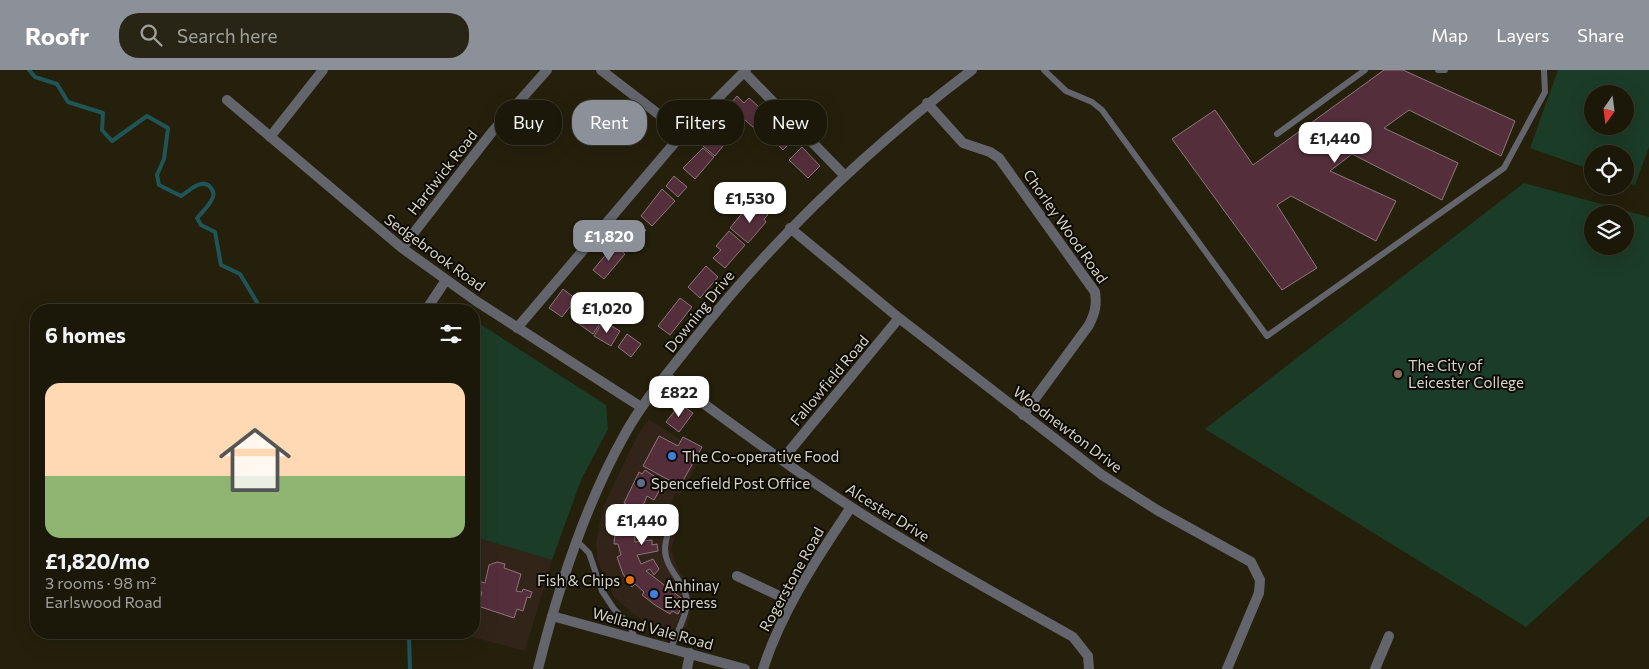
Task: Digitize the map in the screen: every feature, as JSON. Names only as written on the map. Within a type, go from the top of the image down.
[{"type":"street","points":[[270,137],[323,70]]},
{"type":"street","name":"Hardwick Road","points":[[402,248],[492,132],[547,70]]},
{"type":"street","points":[[601,70],[657,113]]},
{"type":"street","name":"Downing Drive","points":[[538,669],[552,616],[576,540],[604,475],[641,407],[716,312],[790,228],[844,175],[927,103],[972,70]]},
{"type":"street","points":[[716,100],[745,71],[844,175]]},
{"type":"street","name":"Sedgebrook Road","points":[[227,100],[402,248],[516,328],[641,407]]},
{"type":"street","name":"Chorley Wood Road","points":[[927,103],[963,142],[990,152],[999,158],[1095,292],[1095,313],[1089,325],[1023,415]]},
{"type":"street","points":[[516,328],[673,145]]},
{"type":"street","name":"Woodnewton Drive","points":[[790,228],[900,318],[1102,475],[1157,510],[1251,562],[1260,580],[1259,593],[1227,669]]},
{"type":"street","points":[[430,304],[446,280]]},
{"type":"street","name":"Fallowfield Road","points":[[782,460],[900,318]]},
{"type":"street","name":"Alcester Drive","points":[[666,376],[782,460],[851,507],[908,543],[1073,637],[1083,646],[1088,656],[1089,669]]},
{"type":"street","name":"Rogerstone Road","points":[[763,669],[792,602],[817,558],[851,507]]},
{"type":"street","points":[[737,576],[792,602]]},
{"type":"street","name":"Welland Vale Road","points":[[552,616],[745,669]]},
{"type":"street","points":[[1375,669],[1389,636]]},
{"type":"street","points":[[687,669],[690,653]]},
{"type":"lane","points":[[1044,70],[1066,91],[1092,102],[1102,110],[1267,336],[1504,168],[1545,92],[1544,70]]},
{"type":"lane","points":[[1277,134],[1364,70]]},
{"type":"lane","points":[[1438,70],[1446,70]]},
{"type":"lane","points":[[671,523],[665,548],[666,558],[684,591],[687,601],[685,613],[671,648]]},
{"type":"lane","points":[[576,540],[589,554],[602,591],[614,609],[629,624],[636,638]]},
{"type":"shaded area","points":[[649,419],[703,455],[680,495],[676,493],[668,510],[664,509],[662,517],[679,524],[671,550],[678,568],[688,583],[692,603],[687,627],[660,631],[640,619],[614,597],[598,562],[596,544],[603,507],[638,434]]},
{"type":"shaded area","points":[[480,539],[552,560],[525,651],[480,639]]},
{"type":"green space","points":[[1558,70],[1649,70],[1649,147],[1635,185],[1634,145],[1584,145],[1584,167],[1530,148]]},
{"type":"green space","points":[[1524,183],[1605,205],[1584,205],[1584,255],[1634,255],[1634,213],[1649,217],[1649,516],[1526,627],[1205,429]]},
{"type":"green space","points":[[480,324],[606,405],[608,429],[581,480],[552,560],[480,539]]},
{"type":"building","points":[[1384,70],[1403,70],[1515,121],[1501,156],[1409,110],[1384,128],[1458,163],[1442,200],[1352,154],[1330,171],[1396,201],[1376,241],[1291,196],[1277,205],[1317,268],[1282,290],[1172,139],[1215,110],[1253,165]]},
{"type":"building","points":[[749,98],[754,102],[754,128],[744,119],[744,103]]},
{"type":"building","points":[[704,145],[724,145],[715,156]]},
{"type":"building","points":[[778,145],[788,145],[783,150]]},
{"type":"building","points":[[802,147],[820,166],[808,178],[789,160]]},
{"type":"building","points":[[703,148],[714,157],[695,179],[683,168]]},
{"type":"building","points":[[674,176],[687,187],[678,197],[666,186]]},
{"type":"building","points":[[662,189],[675,201],[652,226],[641,216]]},
{"type":"building","points":[[758,206],[768,215],[764,219],[766,222],[748,243],[730,228],[744,211],[749,216]]},
{"type":"building","points":[[634,221],[646,230],[629,250],[618,241],[630,222],[632,224]]},
{"type":"building","points":[[729,231],[745,245],[725,268],[713,258],[721,250],[716,246]]},
{"type":"building","points":[[614,245],[625,254],[604,279],[593,270]]},
{"type":"building","points":[[706,266],[718,277],[700,298],[688,287]]},
{"type":"building","points":[[563,289],[576,299],[562,317],[549,308]]},
{"type":"building","points":[[680,298],[692,307],[670,335],[658,326]]},
{"type":"building","points":[[584,309],[602,320],[593,334],[576,322]]},
{"type":"building","points":[[603,321],[620,331],[611,346],[594,336]]},
{"type":"building","points":[[627,334],[641,344],[631,357],[618,347]]},
{"type":"building","points":[[680,404],[693,413],[679,432],[666,422]]},
{"type":"building","name":"The Co-operative Food","points":[[659,436],[678,446],[683,437],[702,447],[680,486],[643,466]]},
{"type":"building","points":[[645,470],[657,478],[653,487],[659,491],[654,500],[647,496],[642,508],[663,519],[658,528],[638,518],[634,529],[635,542],[652,540],[652,545],[657,544],[658,551],[637,555],[641,564],[653,559],[659,569],[654,575],[650,569],[646,571],[685,601],[678,614],[672,611],[670,614],[655,605],[642,595],[644,592],[635,584],[632,587],[623,574],[617,557],[621,555],[618,544],[614,544],[616,520],[620,511],[623,511],[626,504],[624,503],[639,472],[642,474]]},
{"type":"building","points":[[497,562],[505,564],[504,568],[521,574],[516,591],[522,592],[523,589],[532,592],[530,598],[527,597],[523,611],[517,609],[514,618],[480,607],[482,592],[480,591],[480,582],[485,583],[489,565]]},
{"type":"waterway","points":[[29,70],[35,77],[57,84],[68,102],[103,113],[102,130],[112,141],[147,116],[168,128],[164,159],[157,175],[159,185],[181,196],[200,184],[208,185],[211,188],[213,198],[197,218],[201,225],[215,232],[221,265],[240,274],[258,304]]},
{"type":"waterway","points":[[409,639],[410,669]]},
{"type":"place","name":"The City of Leicester College","points":[[1398,374]]},
{"type":"place","name":"The Co-operative Food","points":[[672,456]]},
{"type":"place","name":"Spencefield Post Office","points":[[641,483]]},
{"type":"place","name":"Fish & Chips","points":[[630,580]]},
{"type":"place","name":"Anhinay Express","points":[[654,594]]}]
